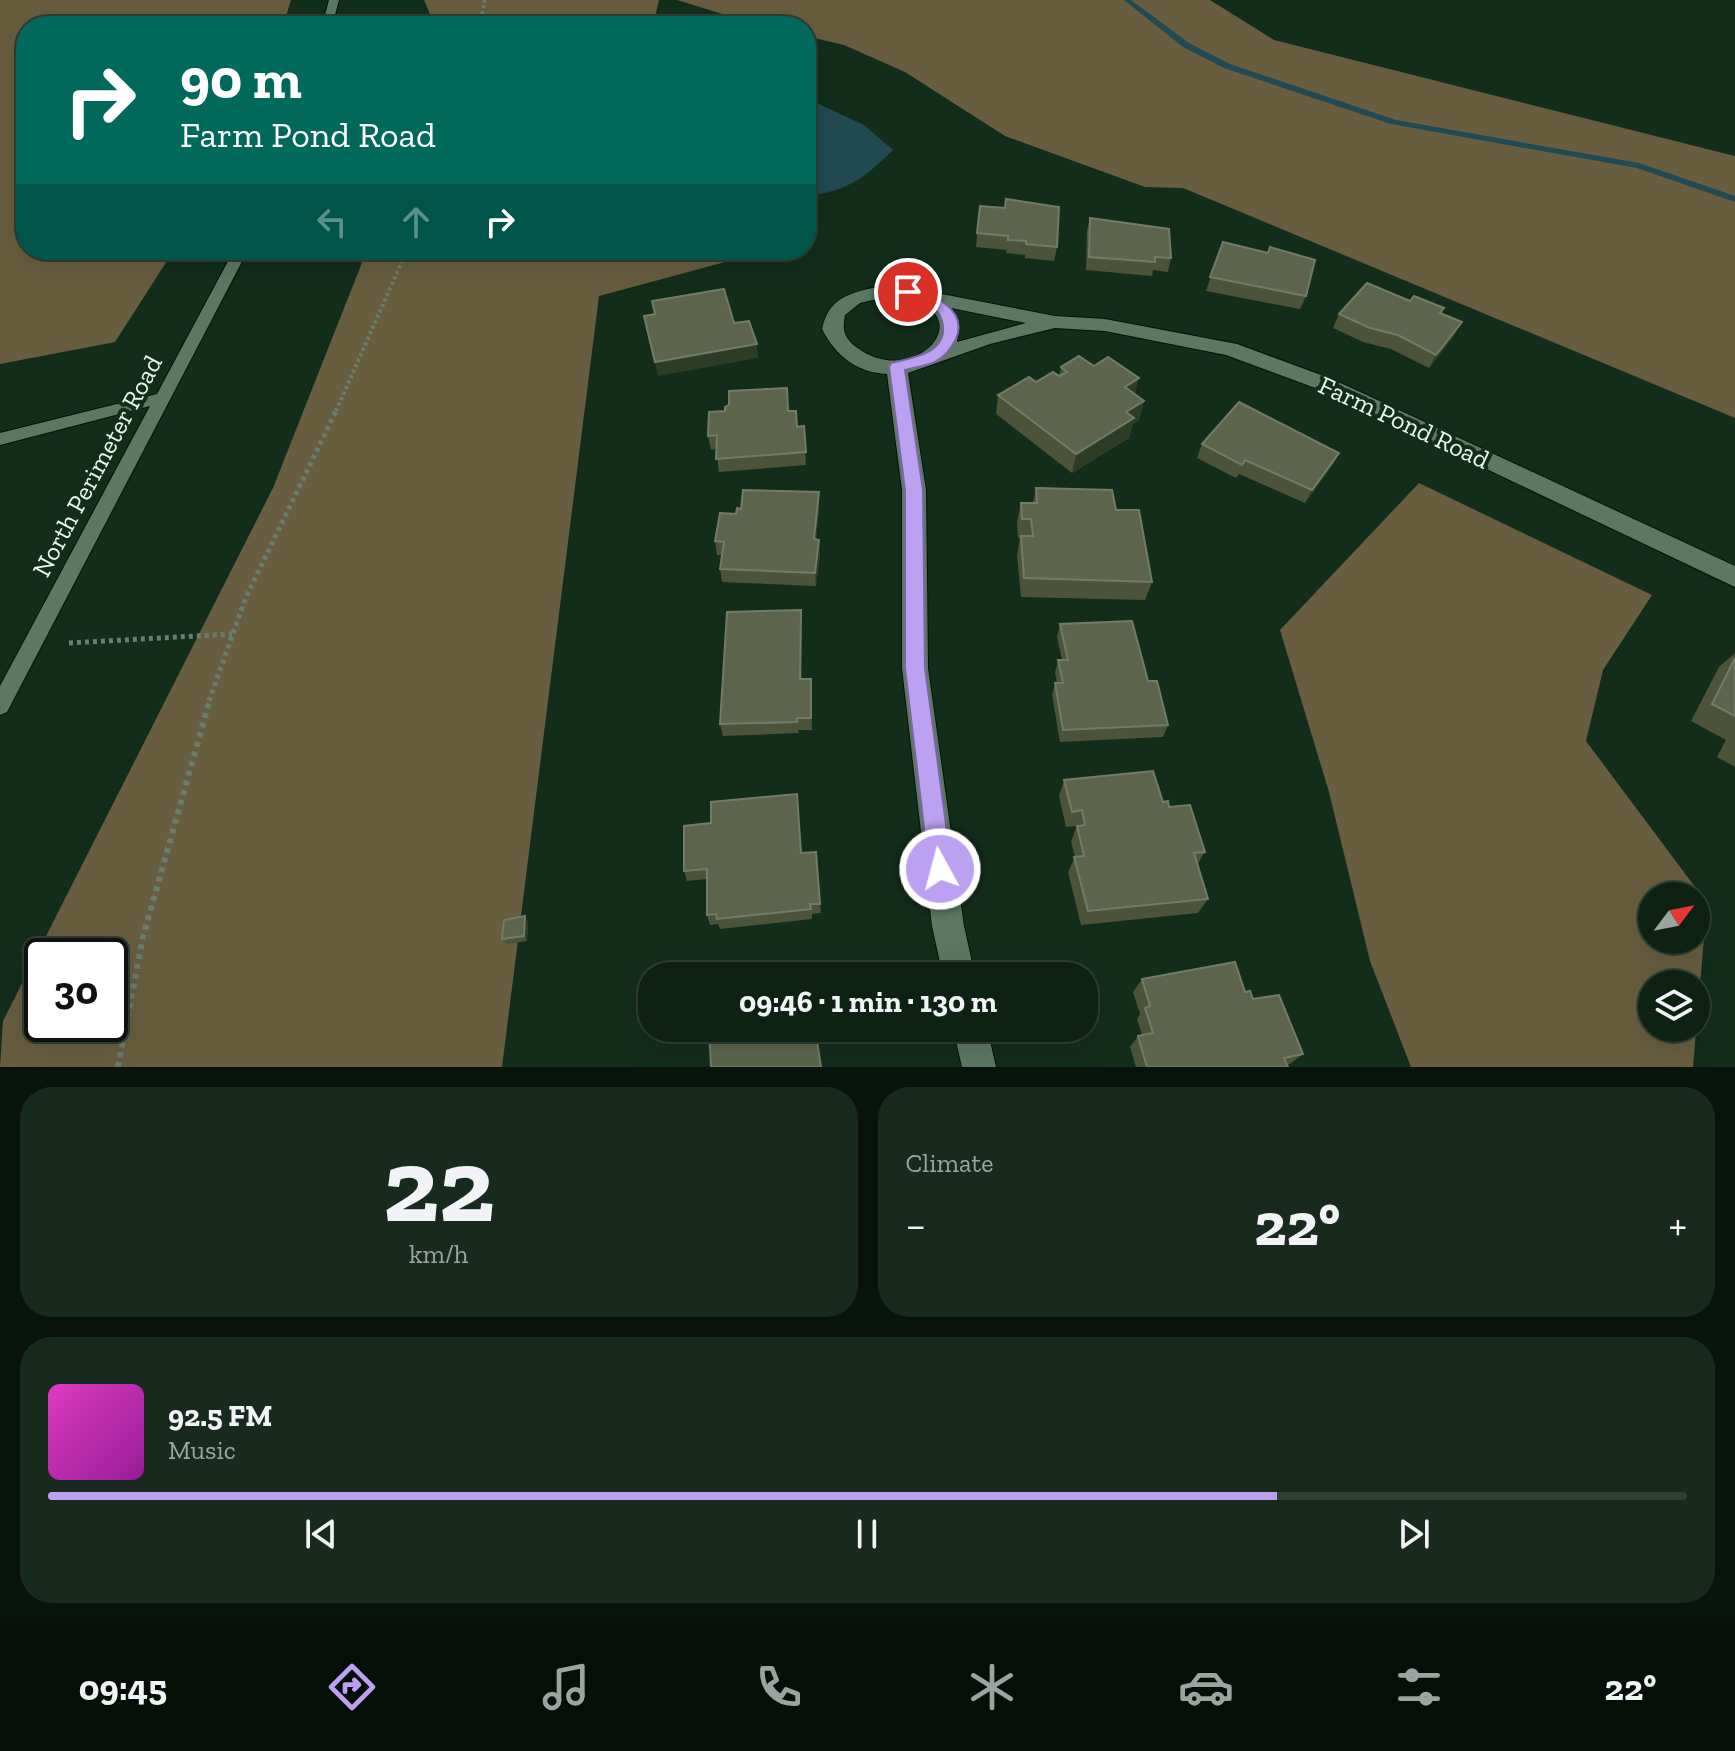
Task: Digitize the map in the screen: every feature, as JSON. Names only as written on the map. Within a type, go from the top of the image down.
[{"type":"street","name":"Farm Pond Road","points":[[1055,322],[984,339],[897,367],[875,365],[845,353],[835,342],[831,329],[836,312],[848,301],[870,292],[899,291],[1055,322],[1105,325],[1230,349],[1325,384],[1735,577]]},
{"type":"street","points":[[927,297],[950,318],[951,332],[944,348],[930,358]]},
{"type":"street","points":[[897,367],[914,490],[915,668],[948,926],[956,962]]},
{"type":"street","points":[[973,1042],[979,1067]]},
{"type":"lane","name":"North Perimeter Road","points":[[0,706],[236,260]]},
{"type":"lane","points":[[0,439],[161,398]]},
{"type":"path","points":[[118,1067],[143,937],[219,667],[246,597],[367,346],[403,260]]},
{"type":"path","points":[[32,645],[232,634]]},
{"type":"shaded area","points":[[0,0],[291,0],[286,16],[16,16],[16,260],[168,260],[115,342],[0,364]]},
{"type":"shaded area","points":[[424,0],[659,0],[655,16],[431,16]]},
{"type":"shaded area","points":[[677,0],[1210,0],[1274,40],[1735,156],[1735,418],[1183,188],[1145,187],[1005,136],[905,72],[844,45],[816,38],[816,16],[729,16]]},
{"type":"shaded area","points":[[363,260],[733,260],[599,296],[502,1067],[0,1067],[3,1021],[24,980],[24,1042],[128,1042],[128,938],[45,938],[273,488]]},
{"type":"shaded area","points":[[1419,483],[1652,595],[1603,670],[1586,741],[1691,882],[1638,882],[1638,954],[1703,954],[1701,970],[1638,970],[1638,1042],[1695,1042],[1693,1067],[1411,1067],[1370,961],[1329,792],[1280,630]]},
{"type":"water","points":[[816,103],[864,125],[893,150],[854,182],[816,194]]},
{"type":"building","points":[[1006,199],[1059,207],[1057,247],[977,233],[980,206],[1005,208]]},
{"type":"building","points":[[1090,218],[1169,229],[1171,258],[1155,257],[1155,262],[1089,257]]},
{"type":"building","points":[[1223,242],[1268,253],[1270,247],[1315,260],[1306,296],[1210,277]]},
{"type":"building","points":[[1367,283],[1410,301],[1414,296],[1444,308],[1440,313],[1462,322],[1436,355],[1398,335],[1370,328],[1339,314]]},
{"type":"building","points":[[724,289],[734,323],[749,321],[757,344],[655,362],[644,316],[655,314],[652,301]]},
{"type":"building","points":[[1079,356],[1094,366],[1108,357],[1139,378],[1125,387],[1144,401],[1126,412],[1134,418],[1076,454],[998,395],[1029,377],[1036,382],[1053,372],[1059,376],[1067,372],[1061,367]]},
{"type":"building","points":[[787,388],[788,411],[796,411],[797,427],[804,426],[806,452],[716,459],[717,435],[708,436],[709,412],[725,411],[729,405],[729,391]]},
{"type":"building","points":[[1239,402],[1339,453],[1312,490],[1245,460],[1242,465],[1202,444]]},
{"type":"building","points":[[1036,488],[1112,490],[1116,510],[1139,510],[1152,582],[1024,578],[1021,536],[1033,536],[1031,519],[1022,519],[1021,503],[1037,503]]},
{"type":"building","points":[[743,490],[819,492],[814,539],[819,540],[815,573],[720,569],[724,542],[715,541],[720,513],[736,514],[737,508],[741,509]]},
{"type":"building","points":[[801,610],[800,679],[811,679],[811,718],[797,718],[797,722],[720,724],[727,612]]},
{"type":"building","points":[[1132,621],[1148,681],[1157,681],[1168,725],[1063,730],[1055,683],[1063,683],[1058,660],[1068,660],[1060,624]]},
{"type":"building","points":[[1735,658],[1735,716],[1712,704]]},
{"type":"building","points":[[1153,771],[1163,802],[1168,801],[1169,807],[1190,805],[1205,852],[1194,853],[1208,899],[1088,911],[1074,857],[1084,856],[1077,826],[1085,825],[1082,810],[1072,812],[1064,780]]},
{"type":"building","points":[[797,794],[801,853],[816,852],[820,904],[810,904],[811,909],[717,919],[716,914],[707,915],[707,869],[684,871],[684,826],[711,823],[711,802]]},
{"type":"building","points":[[525,916],[524,936],[502,939],[504,920]]},
{"type":"building","points":[[1235,962],[1245,992],[1250,991],[1253,999],[1279,995],[1303,1054],[1284,1058],[1288,1067],[1147,1067],[1138,1036],[1153,1033],[1145,1008],[1150,1006],[1142,979]]},
{"type":"building","points":[[710,1042],[817,1042],[821,1067],[711,1067]]},
{"type":"waterway","points":[[1127,0],[1186,45],[1227,66],[1394,122],[1639,166],[1735,199]]},
{"type":"route","points":[[908,292],[927,297],[941,307],[950,318],[951,332],[944,348],[930,358],[897,367],[914,490],[915,668],[940,869]]}]
